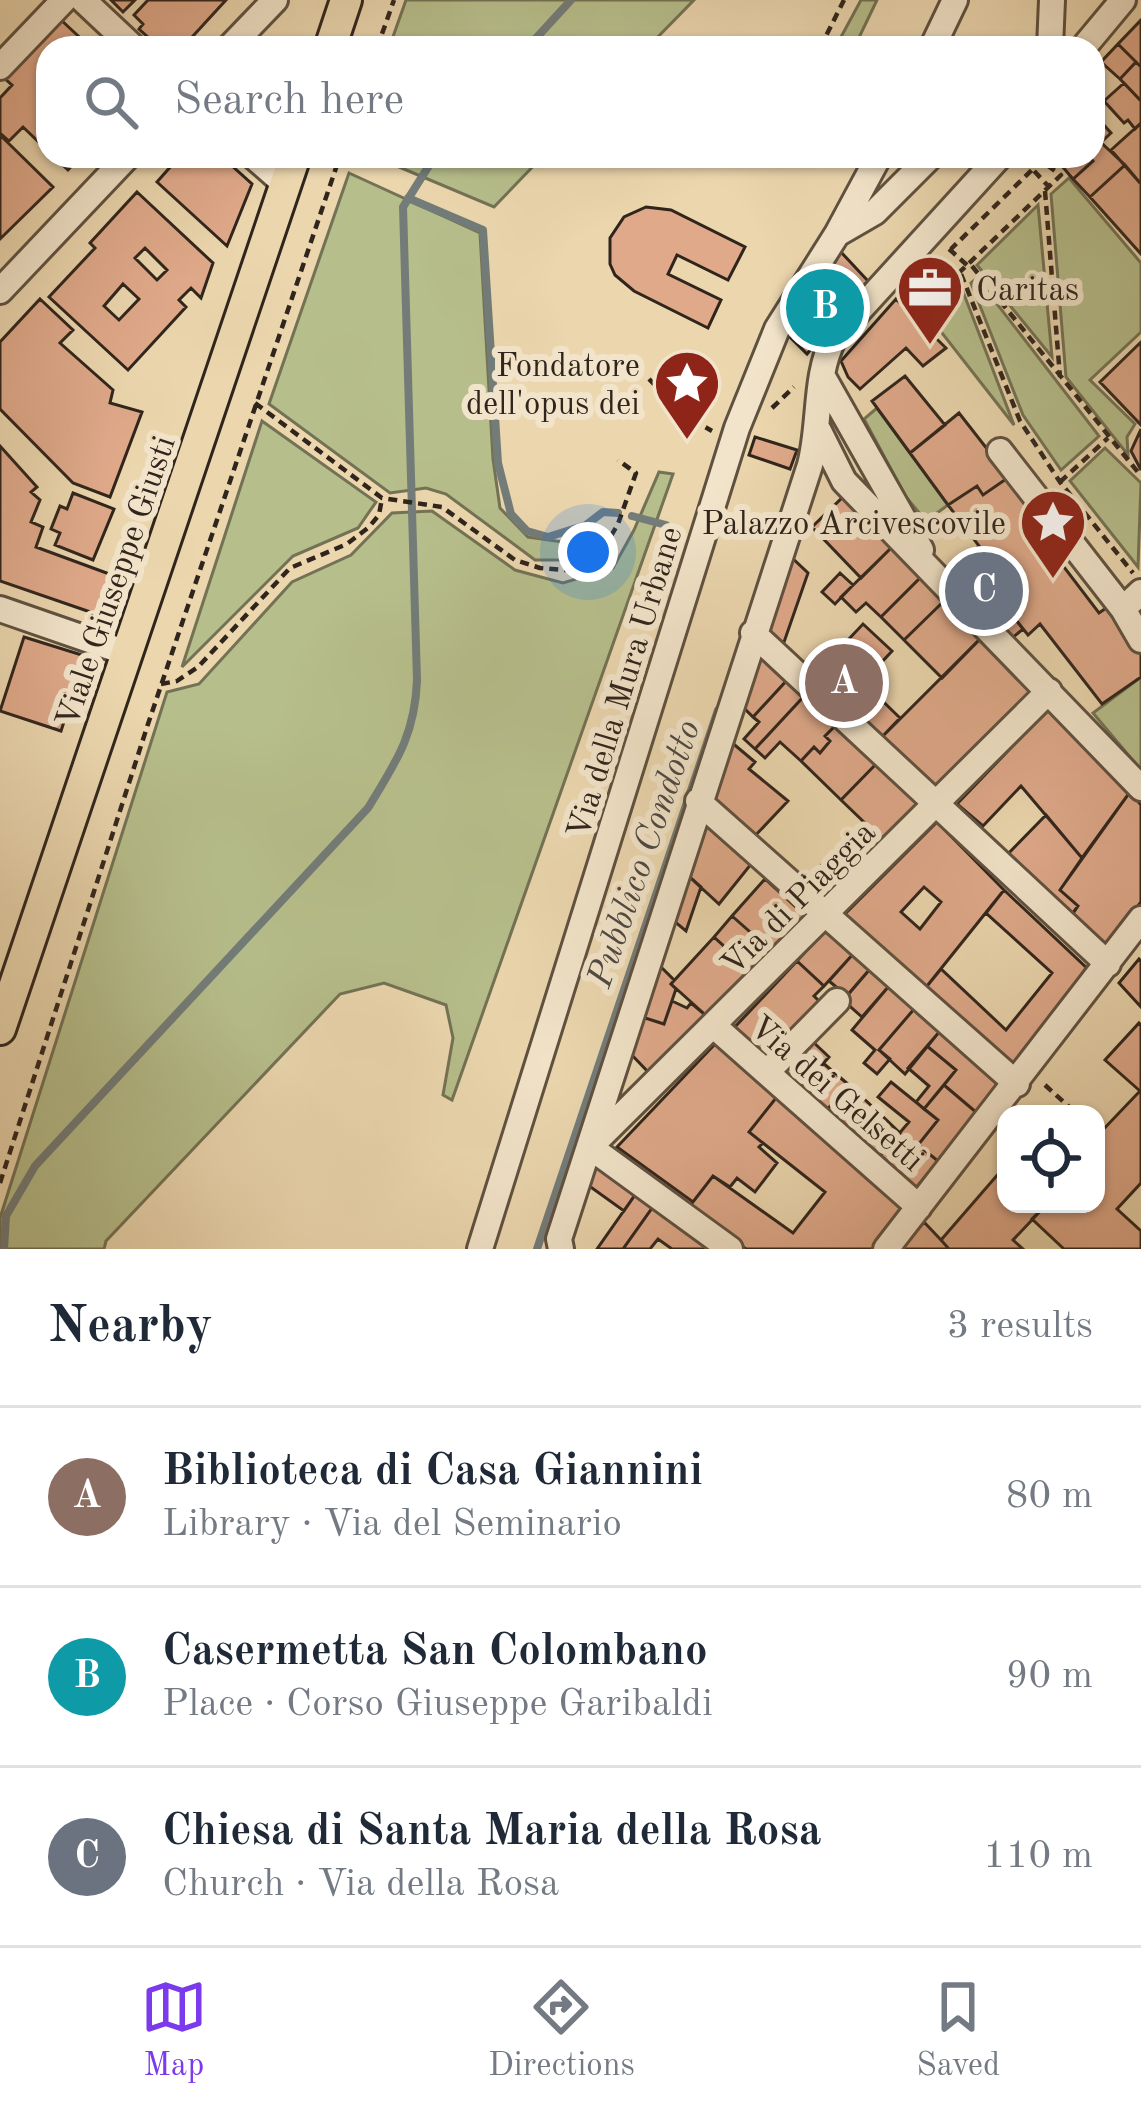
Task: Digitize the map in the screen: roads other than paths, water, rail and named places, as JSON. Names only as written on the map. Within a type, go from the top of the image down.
[{"type":"main road","points":[[334,36],[346,0]]},
{"type":"main road","name":"Viale Giuseppe Giusti","points":[[0,1029],[290,171]]},
{"type":"street","points":[[0,67],[64,0]]},
{"type":"street","points":[[83,0],[121,36]]},
{"type":"street","points":[[241,36],[274,0]]},
{"type":"street","points":[[938,36],[955,0]]},
{"type":"street","points":[[1050,36],[1052,0]]},
{"type":"street","points":[[1093,36],[1123,0]]},
{"type":"street","points":[[0,291],[117,168]]},
{"type":"street","name":"Via della Mura Urbane","points":[[480,1249],[737,428],[777,329],[873,168]]},
{"type":"street","points":[[837,234],[875,212],[919,168]]},
{"type":"street","points":[[561,1249],[559,1238],[819,431],[821,374],[834,338],[1000,168]]},
{"type":"street","points":[[821,374],[890,489],[933,573]]},
{"type":"street","points":[[819,431],[844,481],[1141,788]]},
{"type":"street","points":[[1000,451],[1132,600],[1141,640]]},
{"type":"street","points":[[0,608],[127,653]]},
{"type":"street","points":[[753,633],[1108,964]]},
{"type":"street","name":"Via di Piaggia","points":[[590,1147],[1049,692]]},
{"type":"street","points":[[698,802],[825,915],[1022,1076]]},
{"type":"street","points":[[886,1249],[1141,919]]},
{"type":"street","points":[[767,1072],[837,1000]]},
{"type":"street","name":"Via dei Gelsetti","points":[[714,1027],[919,1207]]},
{"type":"street","points":[[590,1147],[730,1249]]},
{"type":"waterway","points":[[538,36],[571,0]]},
{"type":"waterway","points":[[4,1249],[6,1216],[35,1166],[368,808],[402,747],[417,680],[403,207],[427,168]]},
{"type":"waterway","points":[[408,198],[483,230],[498,463],[511,514],[527,531],[548,537],[586,525],[603,512],[618,513]]},
{"type":"waterway","points":[[632,516],[666,525]]},
{"type":"waterway","name":"Pubblico Condotto","points":[[537,1249],[718,710]]},
{"type":"place","name":"Casermetta San Colombano","points":[[825,308]]},
{"type":"place","name":"Caritas","points":[[930,347]]},
{"type":"place","name":"Fondatore dell'opus dei","points":[[687,442]]},
{"type":"place","name":"Palazzo Arcivescovile","points":[[1053,581]]},
{"type":"place","name":"Chiesa di Santa Maria della Rosa","points":[[984,591]]},
{"type":"place","name":"Biblioteca di Casa Giannini","points":[[844,683]]}]
